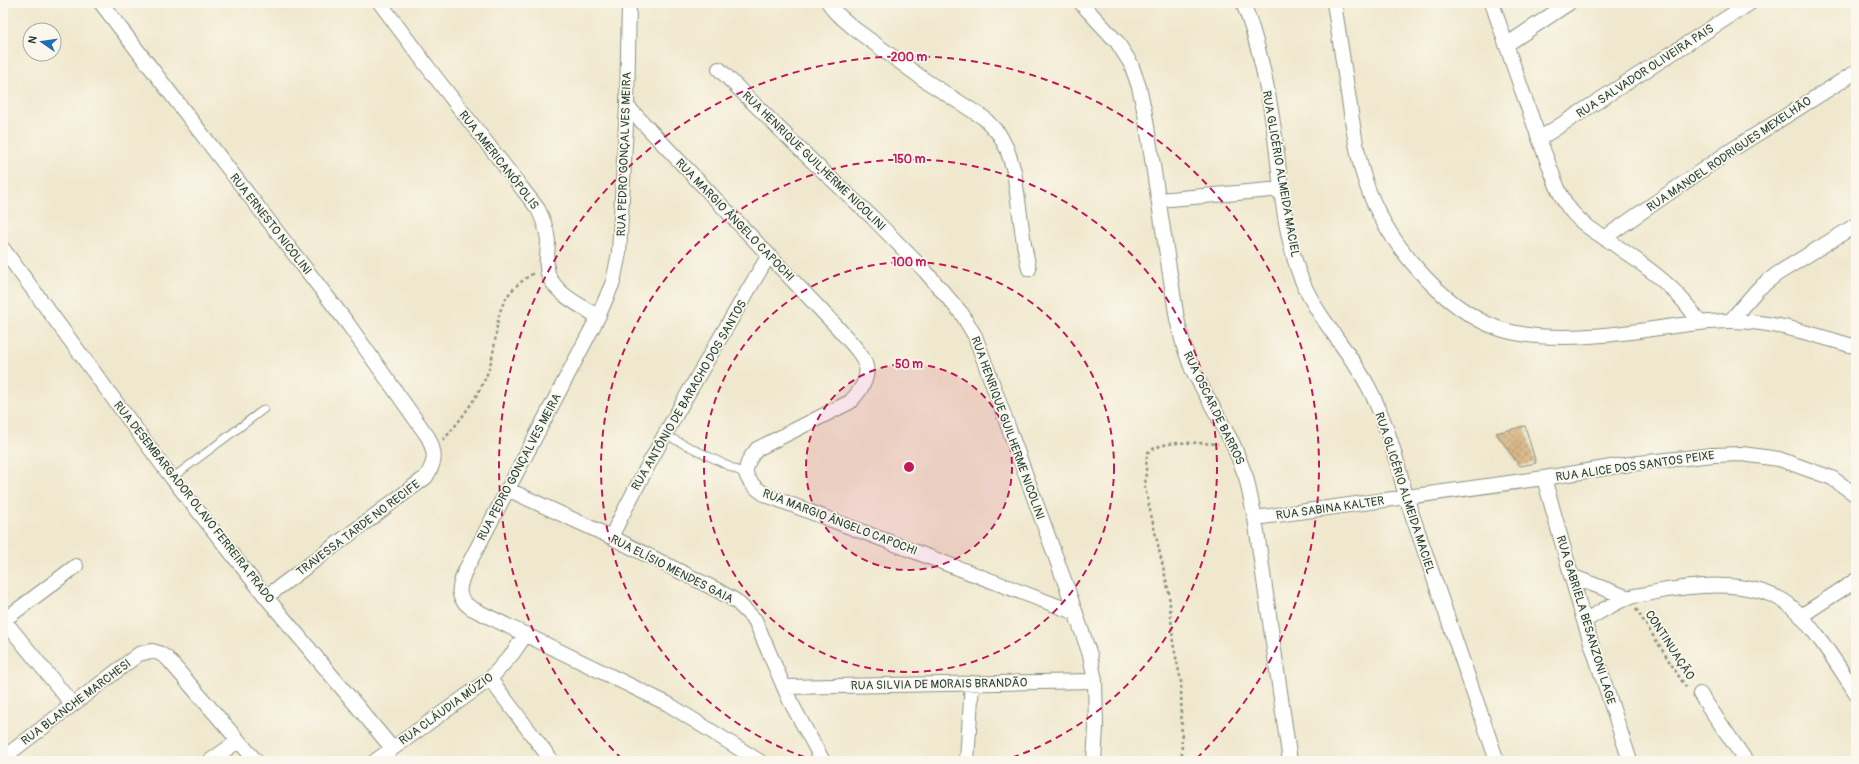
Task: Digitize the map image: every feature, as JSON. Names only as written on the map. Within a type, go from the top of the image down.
[{"type":"street","name":"RUA ERNESTO NICOLINI","points":[[101,3],[348,324],[428,437],[434,450]]},
{"type":"street","name":"RUA AMERICANÓPOLIS","points":[[380,3],[433,74],[538,208],[545,224],[548,241],[546,265],[552,283],[560,291],[598,317]]},
{"type":"street","name":"RUA PEDRO GONÇALVES MEIRA","points":[[629,3],[627,106],[619,252],[613,282],[598,317],[464,573],[459,595],[471,608],[668,704],[759,761]]},
{"type":"street","points":[[829,3],[835,12],[856,30],[926,81],[984,118],[999,134],[1007,150],[1014,171],[1029,269]]},
{"type":"street","name":"RUA OSCAR DE BARROS","points":[[1081,3],[1117,42],[1131,64],[1146,114],[1177,319],[1184,347],[1192,369],[1233,444],[1246,477],[1255,518],[1290,761]]},
{"type":"street","name":"RUA GLICÉRIO ALMEIDA MACIEL","points":[[1243,3],[1252,25],[1266,84],[1277,152],[1281,189],[1297,267],[1324,322],[1368,386],[1396,457],[1406,497],[1498,761]]},
{"type":"street","points":[[1334,3],[1354,134],[1364,176],[1373,202],[1388,228],[1414,264],[1435,289],[1476,318],[1500,328],[1527,335],[1589,336],[1637,332],[1699,322],[1730,321],[1763,324],[1808,333],[1856,347]]},
{"type":"street","points":[[1492,3],[1540,139],[1563,198],[1572,212],[1585,224],[1678,292],[1691,308],[1699,322]]},
{"type":"street","points":[[1506,45],[1568,3]]},
{"type":"street","name":"RUA SALVADOR OLIVEIRA PAIS","points":[[1540,139],[1750,3]]},
{"type":"street","name":"RUA HENRIQUE GUILHERME NICOLINI","points":[[719,69],[811,160],[873,218],[945,293],[962,314],[975,336],[1090,655],[1094,681],[1096,728],[1094,761]]},
{"type":"street","name":"RUA MANOEL RODRIGUES MEXELHÃO","points":[[1604,238],[1730,151],[1856,72]]},
{"type":"street","name":"RUA MARGIO ÂNGELO CAPOCHI","points":[[627,106],[700,185],[769,255],[858,350],[866,364],[868,373],[866,382],[850,402],[757,449],[749,458],[745,474],[750,483],[766,494],[1076,613]]},
{"type":"street","points":[[1159,200],[1281,189]]},
{"type":"street","points":[[1730,321],[1758,289],[1777,274],[1856,225]]},
{"type":"street","name":"RUA DESEMBARGADOR OLAVO FERREIRA PRADO","points":[[3,249],[172,478],[266,596],[392,748]]},
{"type":"street","name":"RUA ANTÔNIO DE BARACHO DOS SANTOS","points":[[611,537],[640,478],[769,255]]},
{"type":"street","name":"TRAVESSA TARDE NO RECIFE","points":[[266,596],[426,477],[432,468],[434,450]]},
{"type":"street","name":"RUA ALICE DOS SANTOS PEIXE","points":[[1406,497],[1679,458],[1742,454],[1779,459],[1801,466],[1832,478],[1856,495]]},
{"type":"street","name":"RUA GABRIELA BESANZONI LAGE","points":[[1544,478],[1584,621],[1630,761]]},
{"type":"street","name":"RUA ELÍSIO MENDES GAIA","points":[[507,489],[611,537],[717,590],[736,601],[747,610],[755,620],[790,701],[823,761]]},
{"type":"street","name":"RUA SABINA KALTER","points":[[1255,518],[1406,497]]},
{"type":"street","points":[[72,704],[3,619],[76,566]]},
{"type":"street","points":[[1571,576],[1629,598]]},
{"type":"street","points":[[1801,616],[1856,580]]},
{"type":"street","points":[[1584,621],[1629,598],[1692,587],[1739,587],[1760,592],[1783,601],[1801,616],[1834,660],[1856,693]]},
{"type":"street","name":"RUA CLÁUDIA MÚZIO","points":[[375,761],[490,679],[513,653],[526,634]]},
{"type":"street","name":"RUA BLANCHE MARCHESI","points":[[3,758],[139,654],[152,651],[167,658],[238,741]]},
{"type":"street","points":[[490,679],[552,761]]},
{"type":"street","name":"RUA SILVIA DE MORAIS BRANDÃO","points":[[784,686],[1094,681]]},
{"type":"street","points":[[967,761],[972,683]]},
{"type":"street","points":[[1700,694],[1746,761]]},
{"type":"street","points":[[210,761],[238,741],[256,761]]},
{"type":"lane","points":[[172,478],[264,409]]},
{"type":"lane","points":[[665,436],[745,474]]},
{"type":"path","points":[[434,450],[456,427],[487,375],[492,359],[499,312],[509,292],[523,280],[546,265]]},
{"type":"path","points":[[1182,761],[1181,681],[1173,642],[1169,593],[1145,488],[1147,453],[1154,447],[1184,442],[1233,444]]},
{"type":"path","name":"CONTINUAÇÃO","points":[[1629,598],[1689,692],[1700,694]]},
{"type":"building","points":[[1525,426],[1536,463],[1520,466],[1496,433]]}]
